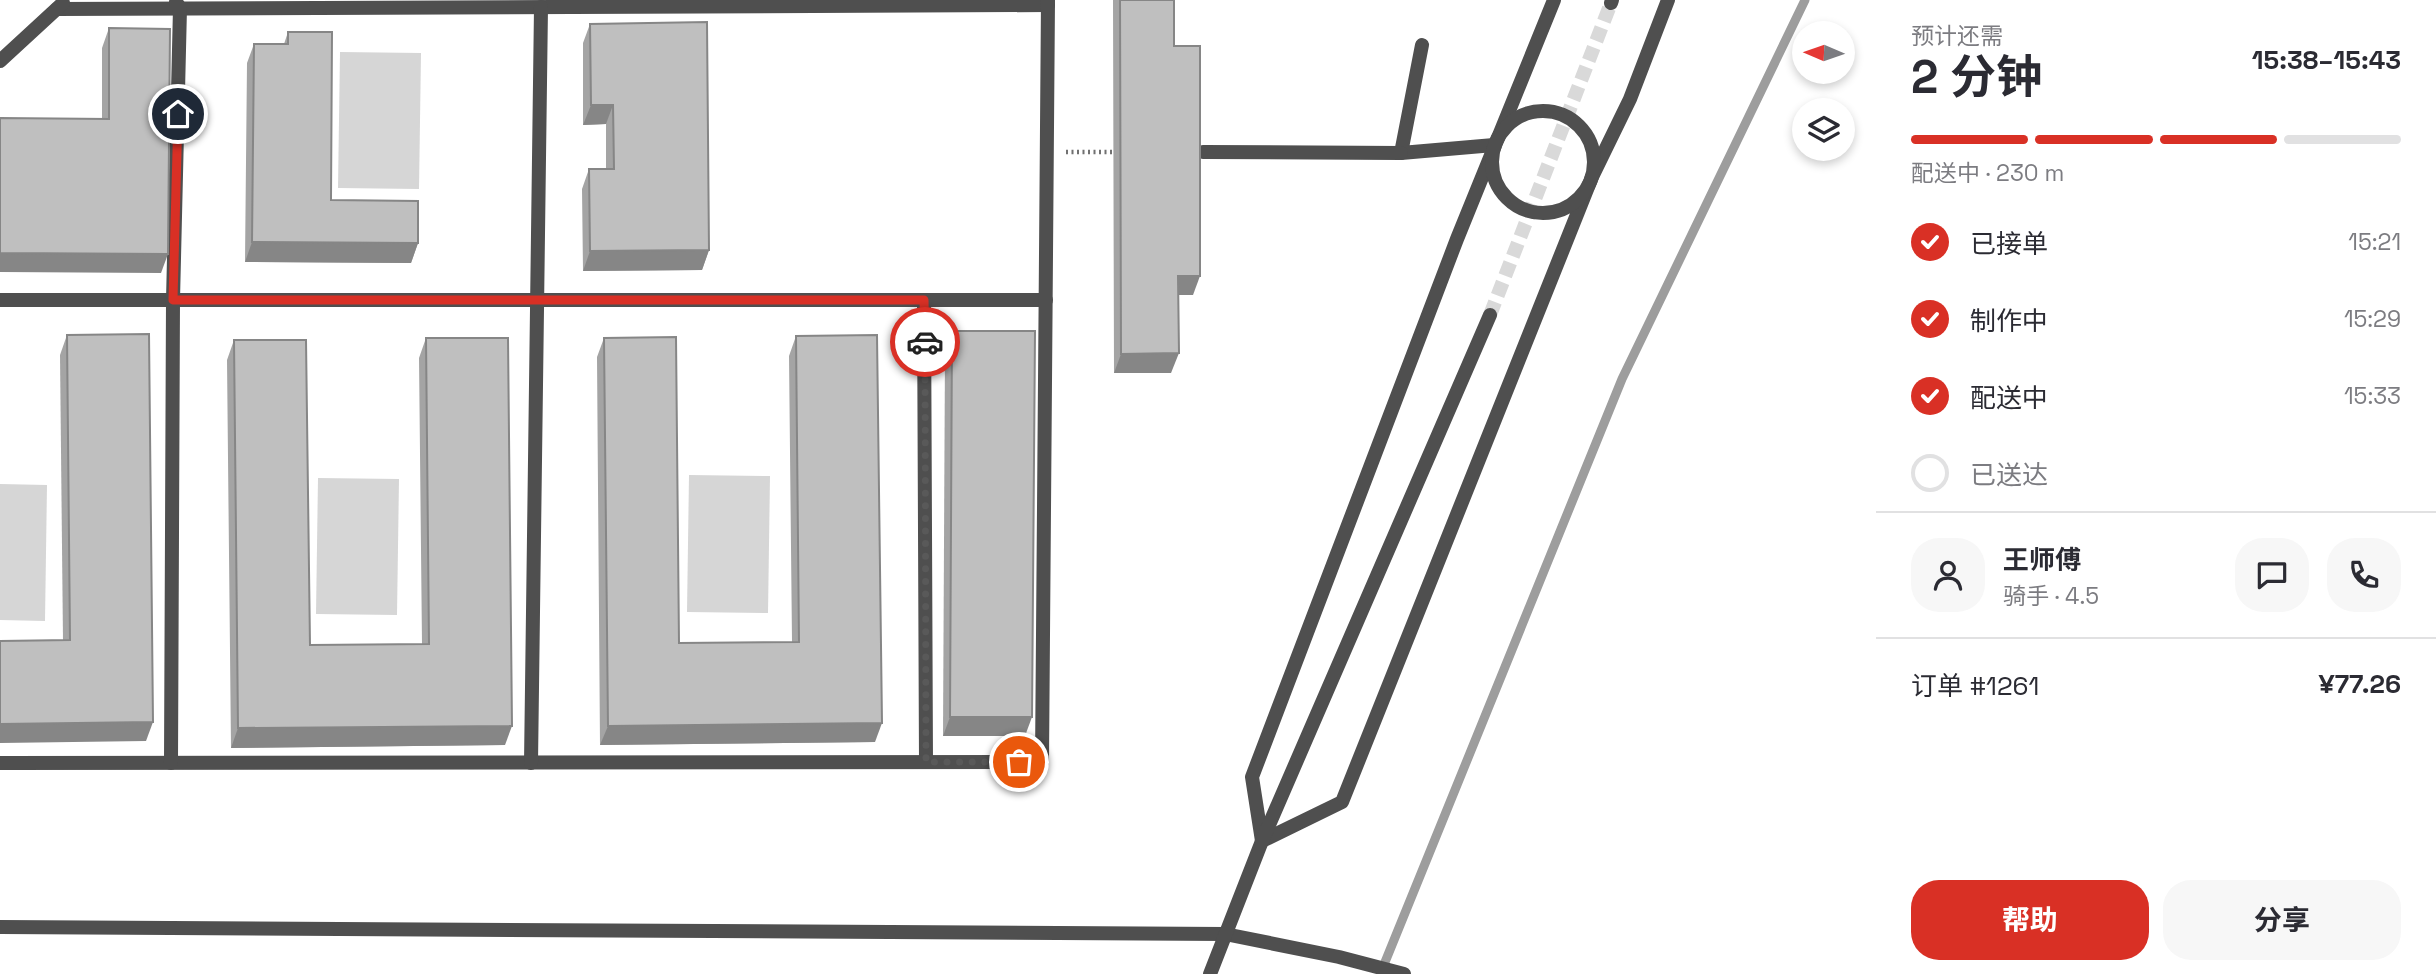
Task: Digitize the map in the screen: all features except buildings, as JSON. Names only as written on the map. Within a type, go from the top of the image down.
[{"type":"street","points":[[1262,841],[1252,777],[1493,145],[1554,0]]},
{"type":"street","points":[[1262,841],[1342,802],[1592,177],[1594,159],[1590,142],[1581,127],[1567,115],[1550,110],[1532,111],[1515,117],[1502,130],[1493,145],[1491,162],[1497,185],[1513,204],[1527,211],[1543,213],[1566,207],[1585,192],[1592,177],[1630,99],[1668,0]]},
{"type":"street","points":[[0,61],[62,4],[508,4],[541,7],[1048,2],[1042,762],[0,763]]},
{"type":"street","points":[[171,763],[173,300],[178,4]]},
{"type":"street","points":[[531,763],[541,7]]},
{"type":"street","points":[[1401,153],[1422,45]]},
{"type":"street","points":[[1203,152],[1401,153],[1493,145]]},
{"type":"street","points":[[0,300],[1046,300]]},
{"type":"street","points":[[924,300],[926,762]]},
{"type":"street","points":[[1210,974],[1262,841],[1490,315]]},
{"type":"street","points":[[0,928],[1226,934],[1339,957],[1404,974]]},
{"type":"path","points":[[1047,152],[1123,152]]},
{"type":"shaded area","points":[[340,52],[421,53],[419,189],[338,188]]},
{"type":"shaded area","points":[[689,475],[770,476],[768,613],[687,612]]},
{"type":"shaded area","points":[[318,478],[399,479],[397,615],[316,614]]},
{"type":"shaded area","points":[[0,484],[47,485],[45,621],[0,620]]},
{"type":"waterway","points":[[1381,972],[1622,379],[1805,0]]},
{"type":"tunnel","points":[[1490,315],[1611,3]]},
{"type":"way so far","points":[[925,342],[926,762],[1019,762]]},
{"type":"route","points":[[178,114],[173,300],[924,300],[925,342]]}]
